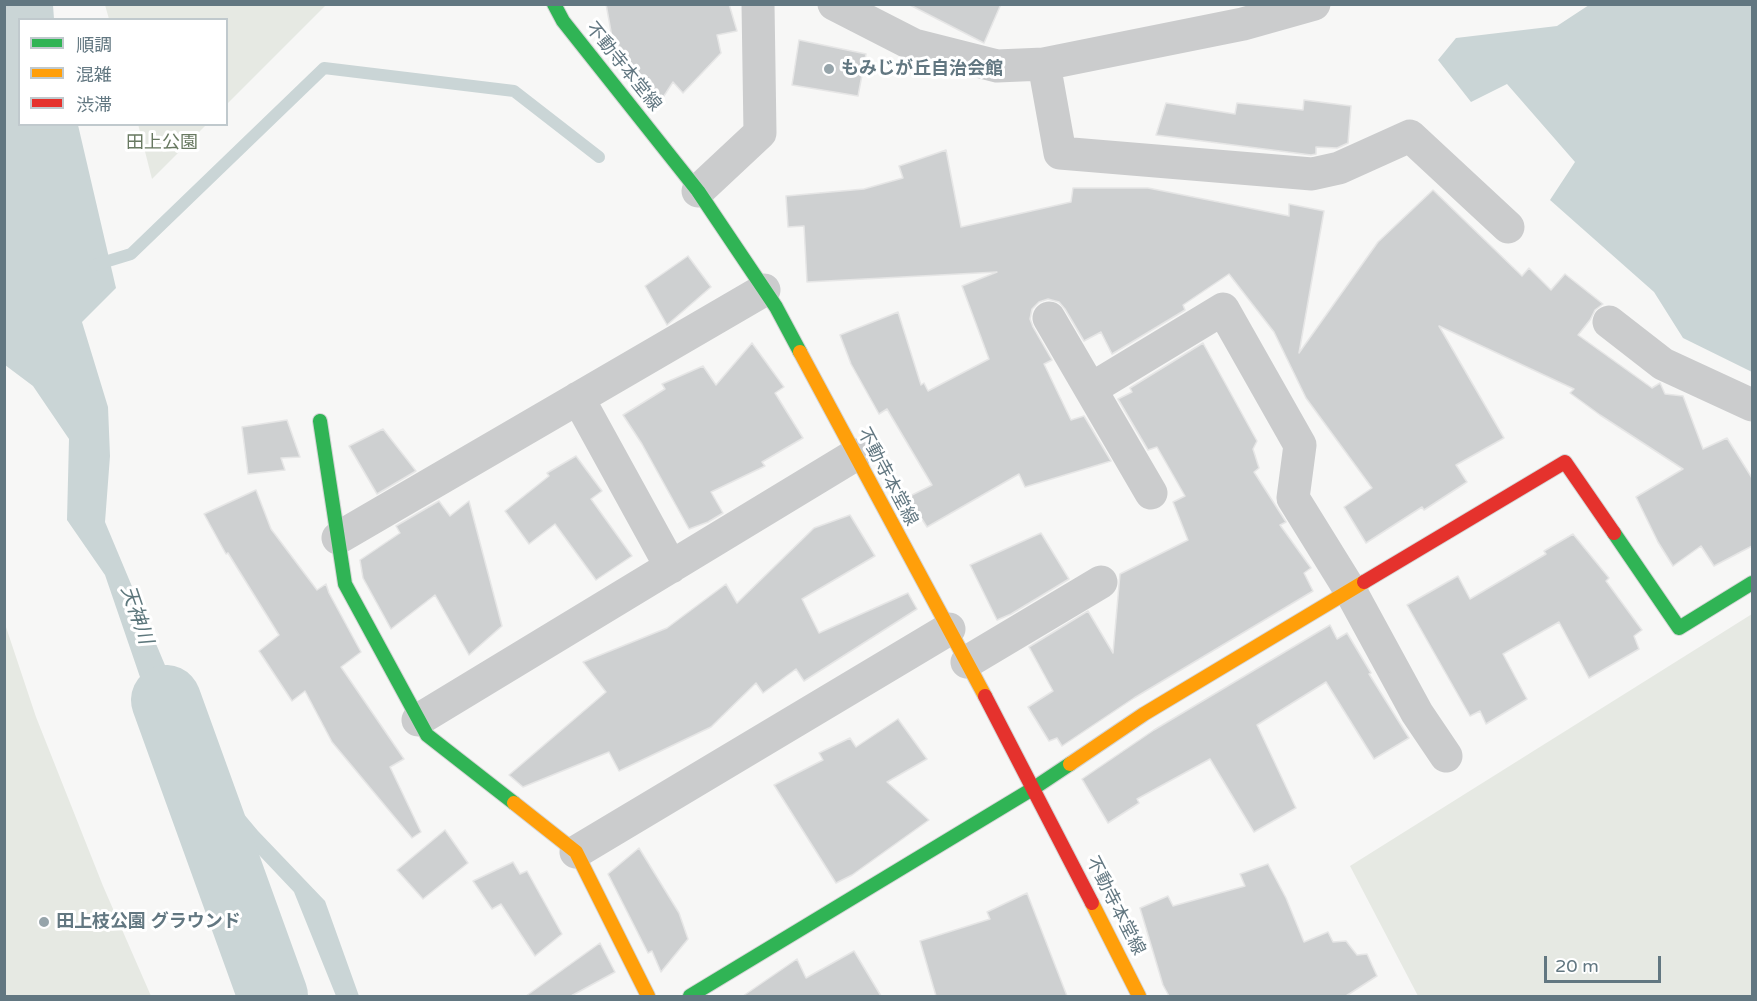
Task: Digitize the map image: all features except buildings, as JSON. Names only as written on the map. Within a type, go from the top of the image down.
[{"type":"street","name":"不動寺本堂線","points":[[554,4],[563,21],[698,191],[776,307],[1034,788],[1139,996]]},
{"type":"street","points":[[698,191],[760,133],[758,4]]},
{"type":"street","points":[[834,4],[914,45],[996,66],[1044,64],[1247,14],[1314,4]]},
{"type":"street","points":[[1044,64],[1060,153],[1312,174],[1339,168],[1410,136],[1508,227]]},
{"type":"street","points":[[338,538],[764,290]]},
{"type":"street","points":[[1091,389],[1223,309],[1300,445],[1293,498],[1350,590],[1417,713],[1446,756]]},
{"type":"street","points":[[1050,318],[1151,493]]},
{"type":"street","points":[[1609,322],[1663,364],[1752,405]]},
{"type":"street","points":[[578,398],[671,567]]},
{"type":"street","points":[[320,421],[345,584],[418,720],[427,735],[576,852],[648,996]]},
{"type":"street","points":[[418,720],[855,455]]},
{"type":"street","points":[[690,996],[1034,788],[1144,714],[1565,462],[1679,628],[1752,584]]},
{"type":"street","points":[[966,662],[1101,582]]},
{"type":"street","points":[[576,852],[949,629]]},
{"type":"green space","name":"田上公園","points":[[105,4],[326,5],[228,103],[228,18],[109,18]]},
{"type":"green space","name":"田上公園","points":[[139,126],[205,126],[152,179]]},
{"type":"green space","points":[[1752,614],[1752,996],[1418,996],[1350,866]]},
{"type":"green space","points":[[5,624],[36,717],[103,886],[151,996],[5,996]]},
{"type":"water","points":[[5,4],[53,5],[54,18],[18,18],[18,126],[78,126],[116,288],[82,322],[108,407],[110,456],[105,522],[211,775],[258,831],[325,901],[359,996],[336,996],[294,892],[189,781],[152,712],[105,575],[67,520],[69,439],[33,386],[5,365]]},
{"type":"water","points":[[1589,5],[1752,5],[1752,372],[1683,338],[1654,292],[1550,200],[1575,162],[1507,84],[1471,102],[1438,60],[1456,38],[1557,26]]},
{"type":"waterway","points":[[95,265],[131,254],[324,68],[514,91],[599,157]]},
{"type":"waterway","name":"天神川","points":[[166,700],[273,996]]},
{"type":"traffic: fast","points":[[554,4],[563,21],[698,191],[776,307],[800,352]]},
{"type":"traffic: fast","points":[[320,421],[345,584],[427,735],[514,803]]},
{"type":"traffic: fast","points":[[1614,533],[1679,628],[1752,583]]},
{"type":"traffic: fast","points":[[690,996],[1070,764]]},
{"type":"traffic: slow","points":[[800,352],[985,696]]},
{"type":"traffic: slow","points":[[1070,764],[1144,714],[1364,582]]},
{"type":"traffic: slow","points":[[514,803],[576,852],[648,996]]},
{"type":"traffic: slow","points":[[1092,903],[1139,996]]},
{"type":"traffic: jam","points":[[1364,582],[1565,462],[1614,533]]},
{"type":"traffic: jam","points":[[985,696],[1092,903]]},
{"type":"place","name":"もみじが丘自治会館","points":[[829,69]]},
{"type":"place","name":"田上枝公園 グラウンド","points":[[44,922]]}]
